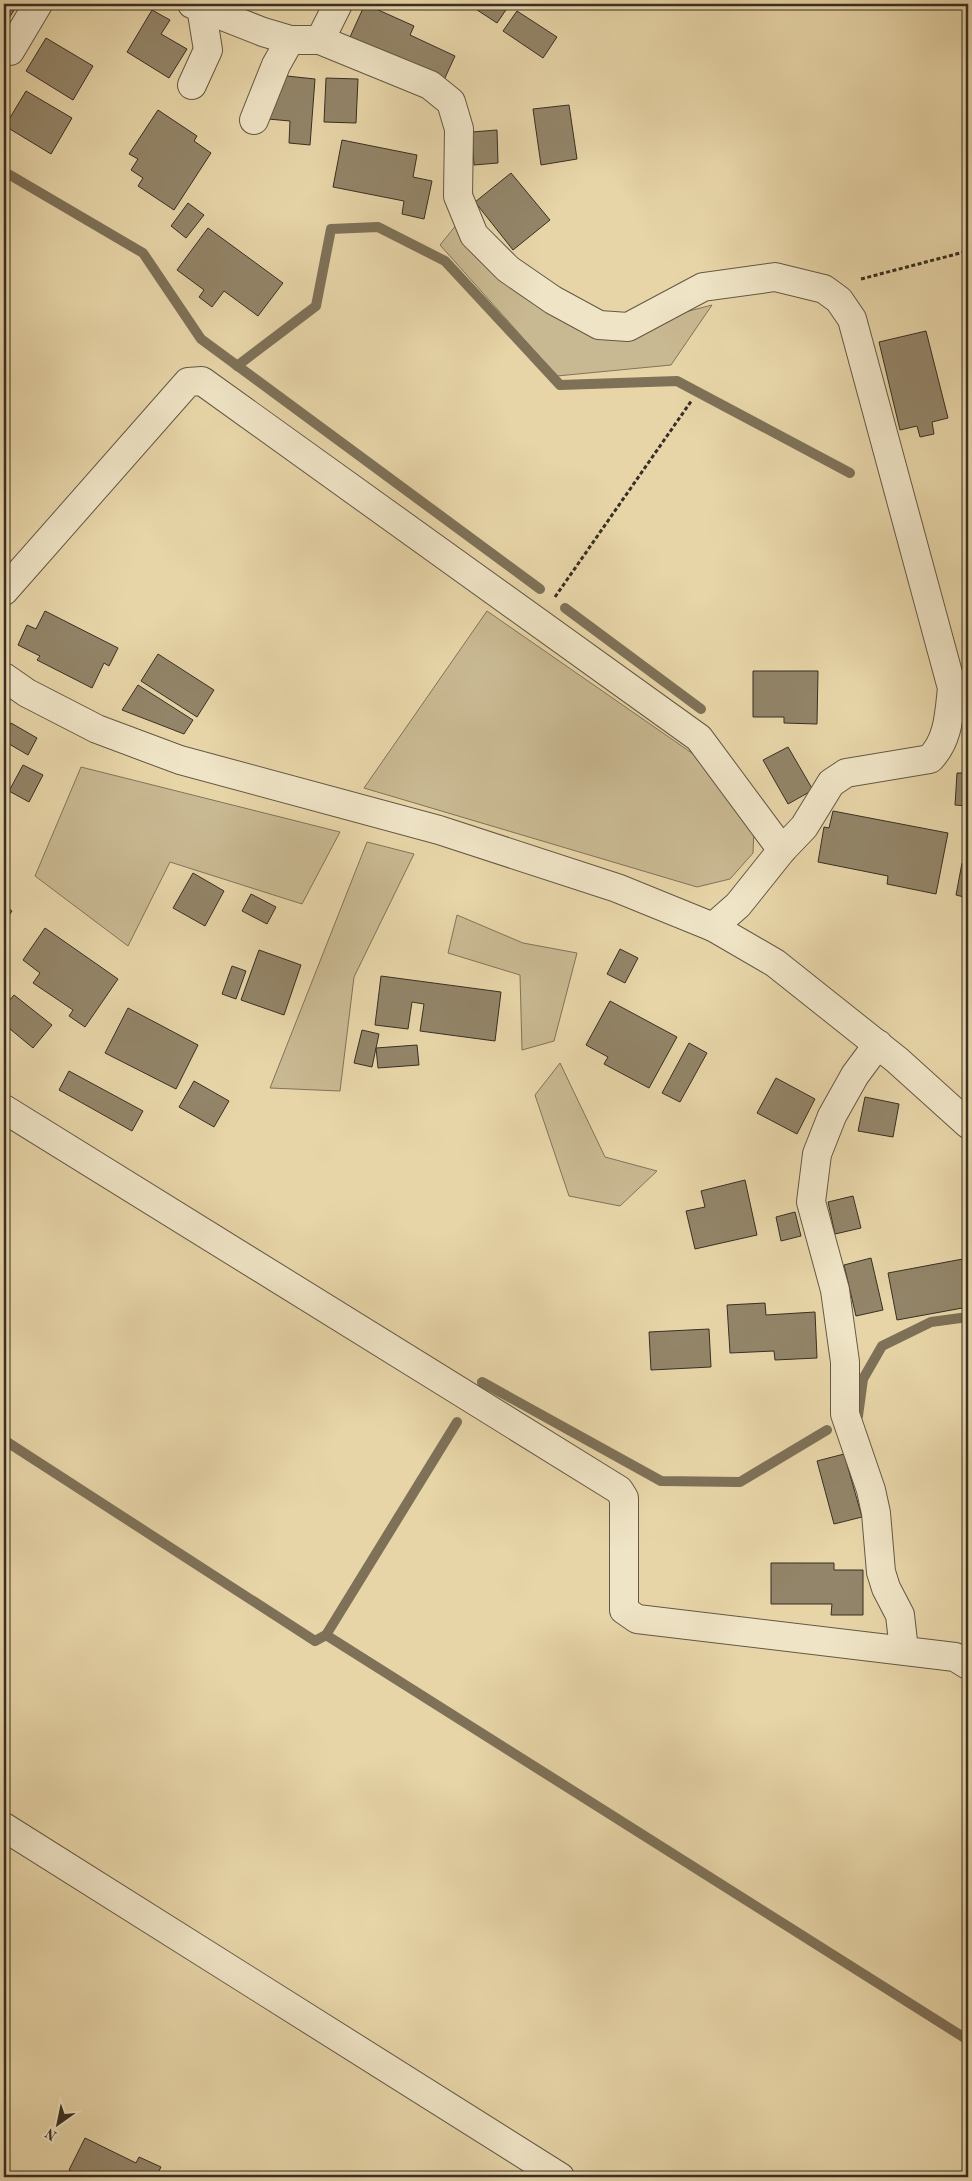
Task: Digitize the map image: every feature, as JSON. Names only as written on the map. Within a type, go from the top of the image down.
[{"type":"street","points":[[10,50],[38,4]]},
{"type":"street","points":[[320,40],[338,4]]},
{"type":"street","points":[[196,6],[263,32],[290,40],[320,40],[430,85],[451,102],[459,129],[458,196],[474,235],[508,269],[553,300],[599,325],[628,327],[703,287],[774,277],[824,289],[839,300],[852,319],[952,688],[948,728],[939,749],[930,759],[846,773],[831,783],[804,827],[782,850],[738,905],[713,927]]},
{"type":"street","points":[[192,85],[208,50],[196,6]]},
{"type":"street","points":[[254,120],[276,65],[290,40]]},
{"type":"street","points":[[4,591],[188,382],[202,381],[699,738],[782,850]]},
{"type":"street","points":[[4,677],[27,692],[97,729],[180,760],[438,830],[617,888],[713,927],[775,963],[878,1044],[968,1124]]},
{"type":"street","points":[[878,1044],[855,1075],[832,1116],[817,1154],[811,1202],[835,1290],[845,1362],[845,1414],[871,1490],[876,1514],[881,1572],[886,1588],[900,1615],[904,1650]]},
{"type":"street","points":[[4,1109],[619,1490],[624,1498],[624,1610],[637,1619],[955,1657],[968,1665]]},
{"type":"street","points":[[4,1827],[560,2177]]},
{"type":"path","points":[[839,300],[860,280],[968,251]]},
{"type":"path","points":[[537,622],[692,400]]},
{"type":"shaded area","points":[[457,224],[594,336],[712,305],[671,365],[557,376],[440,245]]},
{"type":"shaded area","points":[[487,611],[699,758],[754,828],[753,853],[730,879],[697,887],[364,788]]},
{"type":"shaded area","points":[[81,767],[340,832],[302,904],[170,862],[128,946],[35,876]]},
{"type":"shaded area","points":[[367,842],[414,854],[354,977],[340,1091],[270,1088]]},
{"type":"shaded area","points":[[457,915],[523,943],[577,953],[554,1041],[522,1050],[520,975],[448,953]]},
{"type":"shaded area","points":[[560,1063],[605,1157],[657,1171],[620,1206],[569,1196],[535,1095]]},
{"type":"building","points":[[4,4],[18,4],[4,26]]},
{"type":"building","points":[[365,4],[414,26],[410,35],[455,56],[444,80],[350,37]]},
{"type":"building","points":[[468,4],[510,4],[497,23]]},
{"type":"building","points":[[152,10],[170,20],[161,34],[187,49],[169,78],[127,52]]},
{"type":"building","points":[[517,11],[557,37],[543,58],[503,31]]},
{"type":"building","points":[[46,38],[93,66],[73,100],[26,71]]},
{"type":"building","points":[[287,76],[315,79],[310,145],[289,143],[290,121],[268,119]]},
{"type":"building","points":[[326,78],[358,79],[356,123],[324,122]]},
{"type":"building","points":[[26,91],[72,118],[51,154],[5,126]]},
{"type":"building","points":[[569,105],[577,159],[541,165],[533,109]]},
{"type":"building","points":[[158,110],[197,136],[194,141],[211,153],[174,210],[138,186],[143,178],[131,170],[138,159],[129,154]]},
{"type":"building","points":[[497,130],[498,163],[474,165],[472,132]]},
{"type":"building","points":[[342,140],[417,155],[413,177],[432,181],[424,219],[402,214],[404,201],[333,187]]},
{"type":"building","points":[[511,173],[550,220],[513,250],[475,202]]},
{"type":"building","points":[[188,203],[204,215],[186,238],[171,226]]},
{"type":"building","points":[[208,228],[283,283],[258,316],[224,291],[212,307],[199,297],[204,290],[177,270]]},
{"type":"building","points":[[926,331],[948,418],[932,422],[934,434],[920,437],[917,426],[900,430],[879,342]]},
{"type":"building","points":[[45,611],[118,648],[109,666],[104,663],[92,688],[37,660],[40,656],[18,645],[27,625],[36,629]]},
{"type":"building","points":[[158,654],[214,690],[197,717],[141,681]]},
{"type":"building","points":[[968,666],[968,707],[959,668]]},
{"type":"building","points":[[753,671],[818,671],[817,724],[784,723],[784,717],[753,717]]},
{"type":"building","points":[[138,685],[193,720],[184,734],[122,710]]},
{"type":"building","points":[[11,723],[37,738],[28,755],[4,741],[4,735]]},
{"type":"building","points":[[788,747],[813,790],[788,804],[763,760]]},
{"type":"building","points":[[23,765],[43,775],[29,802],[9,791]]},
{"type":"building","points":[[957,773],[968,773],[968,806],[955,805]]},
{"type":"building","points":[[833,811],[948,833],[936,894],[887,884],[888,876],[818,862],[824,827],[829,828]]},
{"type":"building","points":[[962,863],[968,865],[968,898],[956,895]]},
{"type":"building","points":[[193,873],[224,891],[205,926],[173,908]]},
{"type":"building","points":[[251,894],[276,907],[267,924],[242,911]]},
{"type":"building","points":[[4,906],[12,911],[4,923]]},
{"type":"building","points":[[45,928],[118,979],[85,1027],[69,1016],[73,1010],[33,983],[40,973],[23,960]]},
{"type":"building","points":[[620,949],[638,958],[625,983],[607,974]]},
{"type":"building","points":[[259,950],[301,965],[284,1015],[241,1000]]},
{"type":"building","points":[[232,966],[246,971],[236,999],[222,994]]},
{"type":"building","points":[[381,976],[501,992],[495,1041],[420,1031],[424,1004],[412,1002],[408,1029],[375,1025]]},
{"type":"building","points":[[14,995],[52,1025],[33,1048],[4,1024],[4,1007]]},
{"type":"building","points":[[610,1001],[677,1037],[649,1088],[604,1064],[608,1057],[586,1045]]},
{"type":"building","points":[[128,1008],[198,1045],[176,1089],[105,1053]]},
{"type":"building","points":[[362,1030],[379,1034],[372,1067],[354,1063]]},
{"type":"building","points":[[689,1043],[707,1053],[680,1102],[662,1093]]},
{"type":"building","points":[[417,1045],[419,1065],[378,1068],[376,1048]]},
{"type":"building","points":[[69,1071],[143,1111],[132,1131],[59,1090]]},
{"type":"building","points":[[776,1078],[815,1099],[797,1134],[757,1113]]},
{"type":"building","points":[[194,1081],[229,1101],[214,1127],[179,1107]]},
{"type":"building","points":[[865,1097],[899,1104],[893,1137],[858,1131]]},
{"type":"building","points":[[745,1180],[757,1235],[695,1249],[686,1211],[705,1207],[701,1191]]},
{"type":"building","points":[[853,1196],[861,1228],[835,1234],[828,1202]]},
{"type":"building","points":[[795,1212],[801,1236],[781,1241],[776,1217]]},
{"type":"building","points":[[871,1258],[883,1310],[856,1316],[844,1265]]},
{"type":"building","points":[[968,1258],[968,1307],[897,1320],[888,1273]]},
{"type":"building","points":[[765,1303],[766,1315],[815,1312],[817,1358],[775,1360],[774,1351],[730,1353],[727,1305]]},
{"type":"building","points":[[709,1329],[711,1367],[651,1370],[649,1332]]},
{"type":"building","points":[[844,1454],[862,1517],[834,1524],[817,1461]]},
{"type":"building","points":[[771,1563],[834,1563],[834,1570],[863,1570],[863,1615],[831,1615],[832,1604],[771,1604]]},
{"type":"building","points":[[85,2138],[136,2163],[139,2157],[161,2167],[156,2177],[84,2177],[69,2170]]},
{"type":"waterway","points":[[4,174],[10,175],[143,253],[201,339],[540,589]]},
{"type":"waterway","points":[[237,366],[316,306],[331,229],[378,227],[445,261],[560,385],[677,381],[850,473]]},
{"type":"waterway","points":[[565,608],[701,709]]},
{"type":"waterway","points":[[858,1416],[863,1379],[882,1346],[931,1322],[968,1317]]},
{"type":"waterway","points":[[482,1382],[661,1481],[740,1482],[827,1430]]},
{"type":"waterway","points":[[326,1635],[457,1422]]},
{"type":"waterway","points":[[4,1440],[315,1641],[326,1635],[968,2040]]}]
